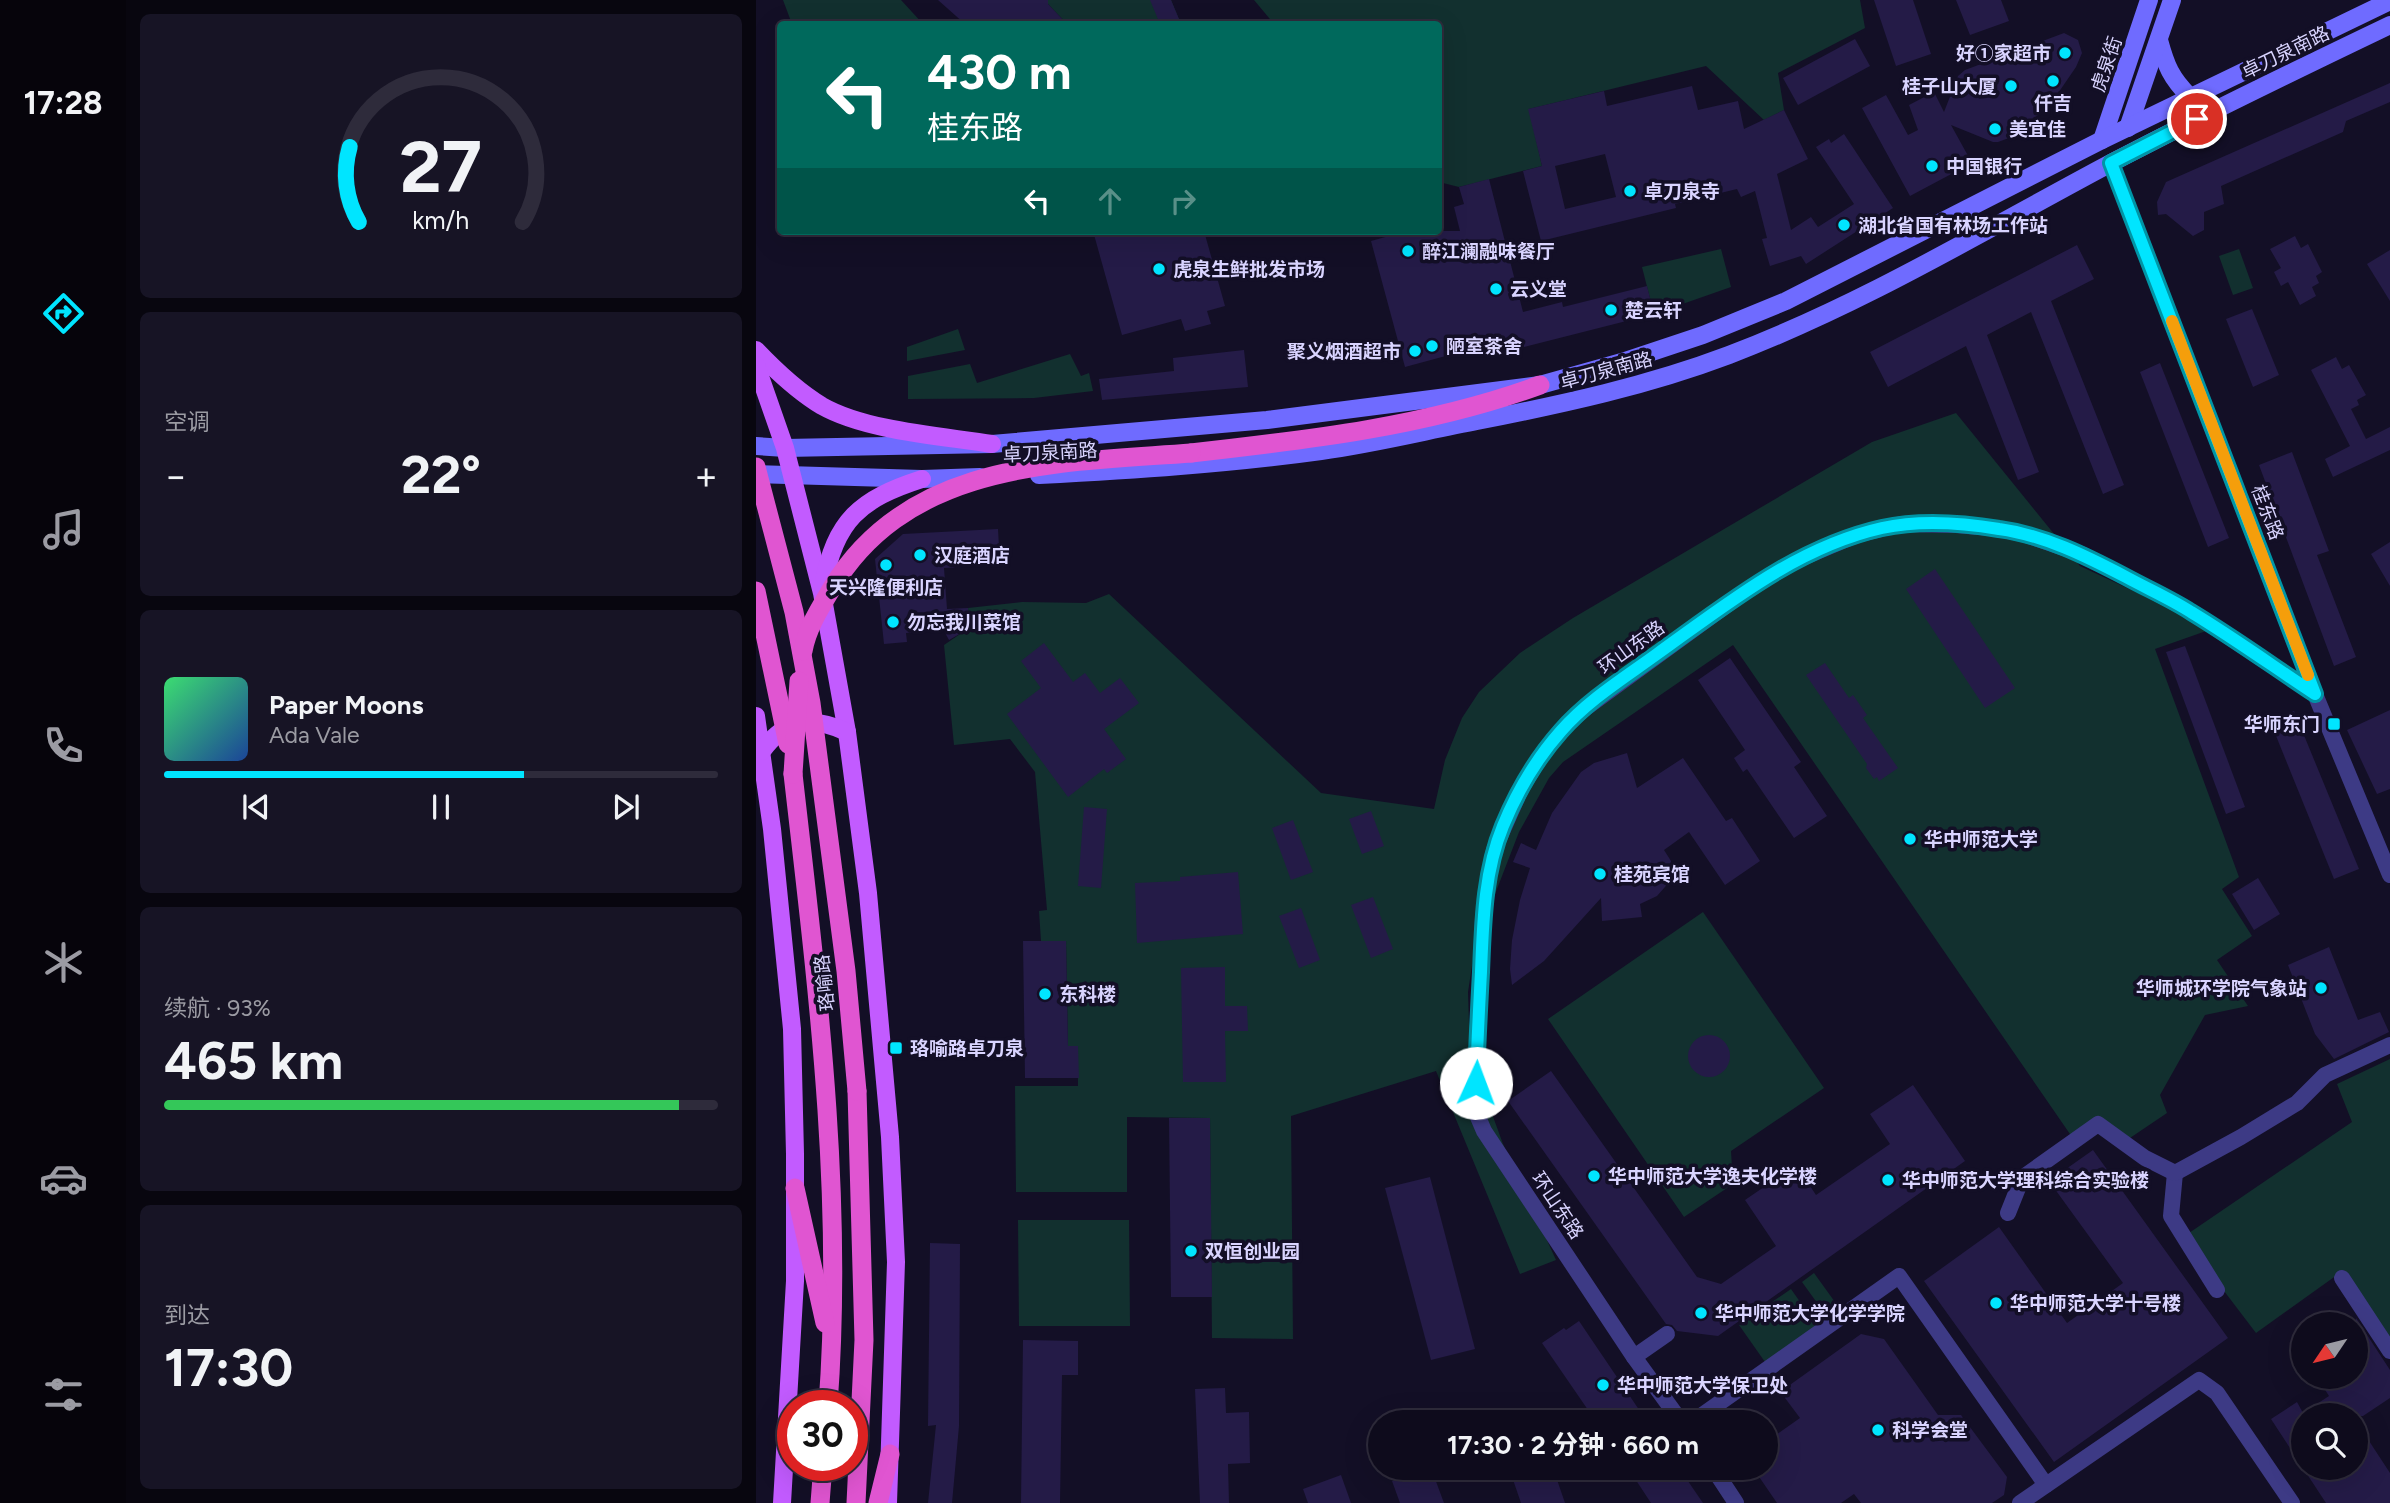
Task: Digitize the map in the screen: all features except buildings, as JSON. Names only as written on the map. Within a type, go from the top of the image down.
[{"type":"highway","points":[[793,774],[800,667],[805,642],[814,619],[846,566],[858,553],[892,523],[948,489],[1023,467],[1269,444],[1403,422],[1492,403],[1540,385]]},
{"type":"highway","name":"珞喻路","points":[[756,467],[794,612],[811,703],[846,971],[857,1091],[863,1340],[856,1503]]},
{"type":"highway","name":"珞喻路","points":[[756,591],[793,774],[811,926],[826,1090],[834,1225],[829,1390]]},
{"type":"highway","points":[[795,1188],[832,1354]]},
{"type":"highway","points":[[878,1503],[890,1454]]},
{"type":"highway","points":[[820,1503],[822,1481]]},
{"type":"main road","name":"虎泉街","points":[[2102,140],[2149,0]]},
{"type":"main road","points":[[2128,128],[2172,0]]},
{"type":"main road","name":"卓刀泉南路","points":[[756,446],[785,448],[992,444],[1267,420],[1540,385],[1659,351],[1787,301],[2102,140],[2390,1]]},
{"type":"main road","name":"卓刀泉南路","points":[[756,474],[922,479],[1163,467],[1281,456],[1369,443],[1595,396],[1728,355],[1842,307],[2111,163],[2390,25]]},
{"type":"main road","points":[[2159,40],[2167,69],[2178,86],[2190,97]]},
{"type":"main road","points":[[756,350],[801,392],[840,414],[897,429],[992,444]]},
{"type":"main road","points":[[756,365],[785,448],[822,593],[847,732],[868,893],[890,1137],[896,1262],[888,1503]]},
{"type":"main road","points":[[822,593],[831,550],[842,528],[852,516],[884,493],[922,479]]},
{"type":"main road","points":[[756,716],[792,1029],[795,1281],[782,1503]]},
{"type":"main road","points":[[762,751],[771,739],[787,727],[802,722],[819,721],[847,732]]},
{"type":"street","name":"桂东路","points":[[2111,163],[2315,694],[2390,875]]},
{"type":"street","name":"环山东路","points":[[1671,1410],[1484,1131],[1475,1103],[1483,917],[1494,850],[1521,789],[1561,730],[1603,693],[1763,579],[1813,553],[1857,535],[1901,524],[2001,529],[2084,555],[2190,611],[2315,694]]},
{"type":"street","points":[[2175,1173],[2297,1103],[2325,1075],[2390,1045]]},
{"type":"street","points":[[2008,1213],[2022,1178],[2098,1124],[2145,1158],[2175,1173]]},
{"type":"street","points":[[2175,1173],[2171,1216],[2217,1290]]},
{"type":"street","points":[[1696,1410],[1899,1276],[2046,1485]]},
{"type":"street","points":[[2342,1278],[2390,1351]]},
{"type":"street","points":[[1634,1357],[1667,1334]]},
{"type":"street","points":[[2020,1503],[2199,1380],[2217,1392],[2292,1503]]},
{"type":"street","points":[[1721,1480],[1736,1503]]},
{"type":"green space","points":[[783,0],[901,0],[920,21],[791,21]]},
{"type":"green space","points":[[1048,0],[1171,0],[1180,21],[1064,21],[1048,4]]},
{"type":"green space","points":[[1254,0],[1860,0],[1865,28],[1778,73],[1784,110],[1764,120],[1706,66],[1529,109],[1542,166],[1459,187],[1442,183],[1442,21],[1272,21]]},
{"type":"green space","points":[[1721,249],[1731,287],[1654,314],[1642,267]]},
{"type":"green space","points":[[2239,249],[2253,288],[2233,295],[2219,256]]},
{"type":"green space","points":[[958,329],[965,350],[907,361],[907,347]]},
{"type":"green space","points":[[1070,354],[1081,376],[1089,373],[1093,391],[1034,398],[908,399],[908,376],[970,364],[977,383]]},
{"type":"green space","points":[[1956,413],[2080,566],[2187,616],[2209,630],[2155,649],[2239,877],[2222,889],[2252,936],[2217,960],[2248,1006],[2205,1015],[2160,1095],[2167,1113],[2127,1140],[2098,1120],[2072,1137],[1733,645],[1563,762],[1549,778],[1519,832],[1475,946],[1468,992],[1469,1023],[1487,1100],[1503,1144],[1556,1260],[1520,1274],[1436,1071],[1291,1116],[1293,1339],[1212,1338],[1210,1118],[1127,1117],[1127,1192],[1016,1192],[1015,1086],[1078,1086],[1078,1047],[1068,1046],[1066,941],[1041,941],[1039,911],[1047,910],[1035,772],[1010,739],[954,745],[944,645],[969,628],[968,608],[1022,602],[1086,603],[1109,594],[1321,793],[1434,809],[1445,760],[1462,718],[1479,692],[1520,653],[1573,618],[1872,442]]},
{"type":"green space","points":[[1703,912],[1824,1088],[1731,1151],[1733,1184],[1684,1217],[1548,1019]]},
{"type":"green space","points":[[2390,1059],[2390,1340],[2344,1270],[2256,1333],[2221,1287],[2189,1233],[2352,1122],[2337,1084]]},
{"type":"green space","points":[[1018,1220],[1129,1220],[1130,1326],[1019,1326]]},
{"type":"green space","points":[[1814,1273],[1840,1309],[1828,1318],[1802,1282]]},
{"type":"green space","points":[[1791,1289],[1817,1326],[1765,1362],[1739,1325]]},
{"type":"slow traffic","points":[[2172,321],[2308,675]]},
{"type":"place","name":"好①家超市","points":[[2065,53]]},
{"type":"place","name":"仟吉","points":[[2053,81]]},
{"type":"place","name":"桂子山大厦","points":[[2011,86]]},
{"type":"place","name":"美宜佳","points":[[1995,129]]},
{"type":"place","name":"中国银行","points":[[1932,166]]},
{"type":"place","name":"卓刀泉寺","points":[[1630,191]]},
{"type":"place","name":"湖北省国有林场工作站","points":[[1844,225]]},
{"type":"place","name":"醉江澜融味餐厅","points":[[1408,251]]},
{"type":"place","name":"虎泉生鲜批发市场","points":[[1159,269]]},
{"type":"place","name":"云义堂","points":[[1496,289]]},
{"type":"place","name":"楚云轩","points":[[1611,310]]},
{"type":"place","name":"陋室茶舍","points":[[1432,346]]},
{"type":"place","name":"聚义烟酒超市","points":[[1415,351]]},
{"type":"place","name":"汉庭酒店","points":[[920,555]]},
{"type":"place","name":"天兴隆便利店","points":[[886,565]]},
{"type":"place","name":"勿忘我川菜馆","points":[[893,622]]},
{"type":"place","name":"华师东门","points":[[2334,724]]},
{"type":"place","name":"华中师范大学","points":[[1910,839]]},
{"type":"place","name":"桂苑宾馆","points":[[1600,874]]},
{"type":"place","name":"华师城环学院气象站","points":[[2321,988]]},
{"type":"place","name":"东科楼","points":[[1045,994]]},
{"type":"place","name":"珞喻路卓刀泉","points":[[896,1048]]},
{"type":"place","name":"华中师范大学逸夫化学楼","points":[[1594,1176]]},
{"type":"place","name":"华中师范大学理科综合实验楼","points":[[1888,1180]]},
{"type":"place","name":"双恒创业园","points":[[1191,1251]]},
{"type":"place","name":"华中师范大学十号楼","points":[[1996,1303]]},
{"type":"place","name":"华中师范大学化学学院","points":[[1701,1313]]},
{"type":"place","name":"华中师范大学保卫处","points":[[1603,1385]]},
{"type":"place","name":"科学会堂","points":[[1878,1430]]},
{"type":"route","points":[[1476,1083],[1483,917],[1494,850],[1521,789],[1541,756],[1561,730],[1603,693],[1763,579],[1822,548],[1857,535],[1901,524],[1956,525],[2001,529],[2026,535],[2084,555],[2190,611],[2315,694],[2111,163],[2197,119]]}]
